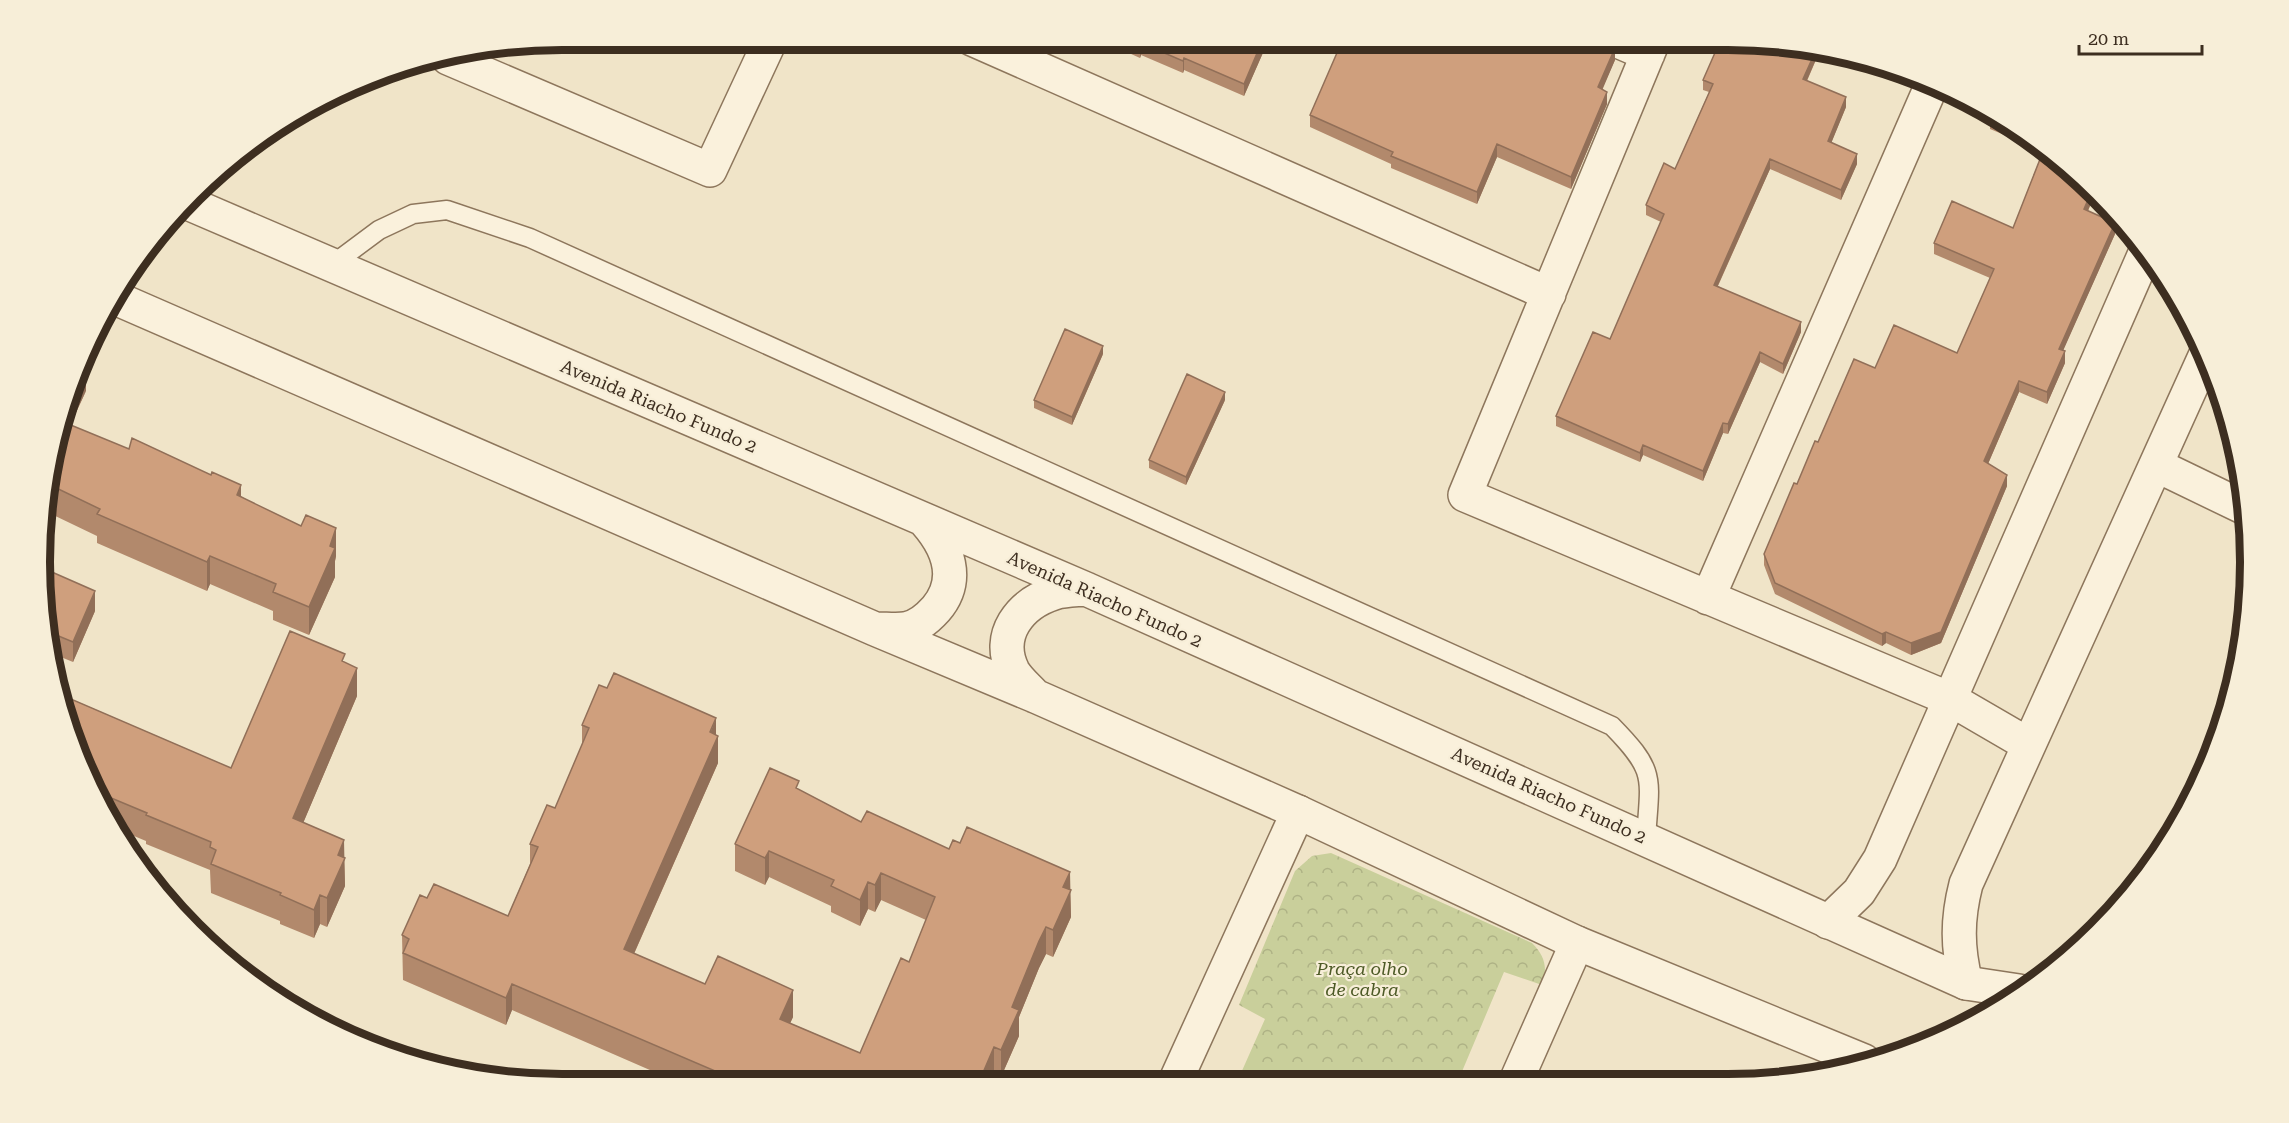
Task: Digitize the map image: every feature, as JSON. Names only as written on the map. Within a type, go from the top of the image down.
[{"type":"street","points":[[459,60],[710,170],[766,50]]},
{"type":"street","points":[[997,50],[1549,294]]},
{"type":"street","points":[[1650,50],[1640,78],[1465,495],[1950,699],[2029,745]]},
{"type":"street","points":[[1708,598],[1929,91]]},
{"type":"street","name":"Avenida Riacho Fundo 2","points":[[193,205],[1086,589],[1966,983],[2008,989]]},
{"type":"street","points":[[1828,922],[1859,891],[1880,860],[2142,261]]},
{"type":"street","points":[[121,300],[875,629],[1035,696],[1298,812],[1577,942],[1855,1057]]},
{"type":"street","points":[[1966,983],[1960,959],[1958,933],[1966,884],[2201,366]]},
{"type":"street","points":[[2156,465],[2236,504]]},
{"type":"street","points":[[875,629],[906,629],[926,620],[942,601],[951,578],[947,555],[925,521]]},
{"type":"street","points":[[1035,696],[1014,673],[1007,654],[1008,636],[1017,615],[1033,601],[1057,592],[1086,589]]},
{"type":"street","points":[[1179,1074],[1298,812]]},
{"type":"street","points":[[1519,1074],[1577,942]]},
{"type":"lane","points":[[332,265],[379,230],[413,214],[447,210],[530,238],[1612,726],[1637,752],[1650,778],[1646,838]]},
{"type":"green space","name":"Praça olho de cabra","points":[[1331,853],[1532,943],[1540,953],[1545,968],[1542,985],[1504,972],[1461,1074],[1241,1074],[1265,1019],[1239,1005],[1295,871],[1312,856]]},
{"type":"building","points":[[1157,50],[1258,50],[1244,84],[1184,58],[1183,61]]},
{"type":"building","points":[[1338,50],[1614,50],[1598,87],[1607,92],[1571,177],[1497,144],[1477,192],[1391,156],[1393,152],[1310,115]]},
{"type":"building","points":[[1716,50],[1761,51],[1813,57],[1803,79],[1846,97],[1828,141],[1857,154],[1841,190],[1770,159],[1714,285],[1801,322],[1783,364],[1760,352],[1728,424],[1723,423],[1703,471],[1643,445],[1640,453],[1556,416],[1593,332],[1610,339],[1664,214],[1646,205],[1664,163],[1675,169],[1713,84],[1703,80]]},
{"type":"building","points":[[2041,157],[2089,198],[2084,209],[2109,220],[2114,226],[2059,349],[2065,351],[2047,392],[2019,381],[1984,461],[2007,475],[1941,632],[1911,643],[1886,632],[1882,634],[1775,583],[1764,554],[1794,483],[1797,484],[1815,441],[1818,442],[1854,359],[1875,368],[1894,325],[1957,353],[1994,269],[1934,243],[1952,201],[2013,228]]},
{"type":"building","points":[[1065,329],[1103,346],[1072,417],[1034,400]]},
{"type":"building","points":[[1187,374],[1225,392],[1186,477],[1149,460]]},
{"type":"building","points":[[69,424],[129,449],[132,438],[211,475],[212,472],[241,485],[237,495],[301,526],[306,515],[336,528],[330,546],[335,548],[309,607],[273,592],[276,584],[210,556],[207,562],[97,514],[100,509],[55,487]]},
{"type":"building","points":[[50,571],[95,591],[73,642],[55,635]]},
{"type":"building","points":[[290,631],[345,654],[342,661],[357,668],[293,818],[344,840],[338,855],[345,858],[327,898],[320,895],[314,910],[280,895],[281,893],[211,864],[216,850],[210,847],[211,842],[106,796],[88,757],[68,698],[231,768]]},
{"type":"building","points":[[614,673],[716,718],[710,732],[718,736],[624,949],[705,984],[718,956],[793,990],[780,1019],[860,1053],[901,958],[909,962],[935,897],[881,873],[875,885],[868,882],[860,900],[831,886],[834,880],[769,851],[765,858],[735,844],[770,768],[799,781],[796,788],[861,822],[867,811],[949,849],[953,840],[960,843],[967,827],[1070,872],[1063,887],[1071,890],[1053,930],[1046,927],[1012,1007],[1019,1010],[1001,1050],[994,1047],[982,1074],[722,1074],[512,984],[506,998],[403,953],[409,939],[402,935],[420,895],[427,898],[434,884],[508,916],[538,847],[530,844],[547,805],[555,808],[589,728],[582,725],[599,685],[607,688]]}]
